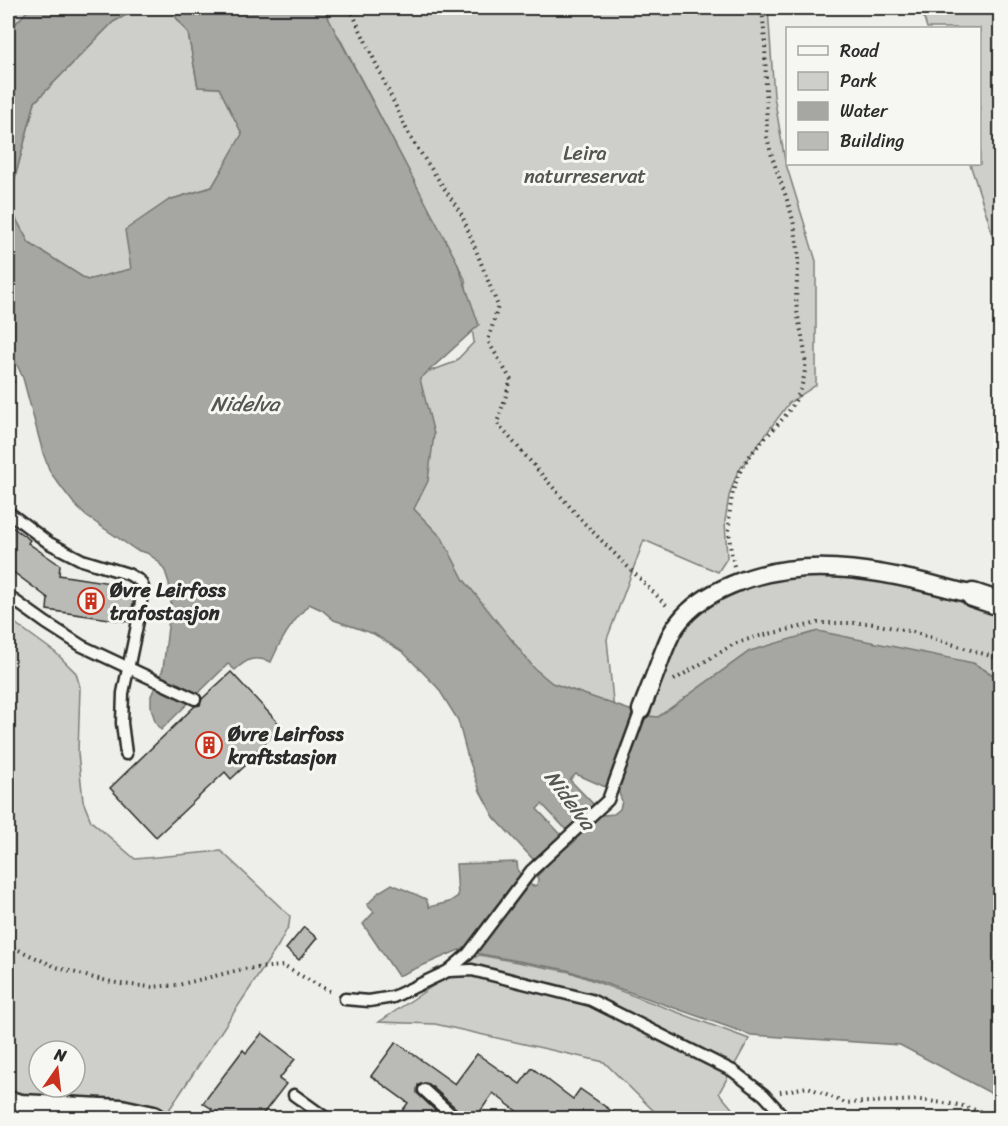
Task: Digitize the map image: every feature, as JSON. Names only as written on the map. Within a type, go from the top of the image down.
[{"type":"street","points":[[644,702],[672,632],[681,620],[712,594],[757,575],[797,568],[852,569],[908,578],[1000,604]]},
{"type":"street","points":[[8,1103],[21,1106],[121,1111],[153,1119]]},
{"type":"lane","points":[[8,512],[49,543],[82,560],[128,574],[140,581],[143,587],[123,693],[122,723],[126,754]]},
{"type":"lane","points":[[8,596],[82,646],[195,699]]},
{"type":"lane","points":[[345,999],[369,1001],[393,997],[448,971],[468,954],[531,871],[608,800],[644,702]]},
{"type":"lane","points":[[448,971],[472,970],[591,1000],[733,1071],[764,1095],[785,1119]]},
{"type":"lane","points":[[424,1090],[455,1119]]},
{"type":"lane","points":[[294,1095],[326,1119]]},
{"type":"path","points":[[350,8],[410,136],[462,215],[498,306],[488,341],[511,380],[497,423],[584,523],[681,620]]},
{"type":"path","points":[[740,581],[730,544],[729,516],[733,492],[751,454],[779,425],[794,403],[806,368],[797,308],[798,244],[790,208],[767,137],[762,8]]},
{"type":"path","points":[[8,385],[17,379]]},
{"type":"path","points":[[644,702],[734,644],[818,623],[869,623],[913,632],[1000,659]]},
{"type":"path","points":[[8,945],[56,967],[90,978],[151,987],[178,985],[243,969],[283,966],[345,999]]},
{"type":"path","points":[[764,1095],[808,1087],[845,1104],[920,1100],[960,1105],[1000,1118]]},
{"type":"green space","points":[[8,8],[30,8],[8,32]]},
{"type":"green space","points":[[139,8],[169,8],[188,33],[198,87],[219,88],[243,134],[212,187],[169,200],[131,269],[87,280],[29,243],[8,204],[35,102],[113,22]]},
{"type":"green space","name":"Leira naturreservat","points":[[315,8],[768,8],[774,96],[785,161],[816,261],[816,385],[789,403],[737,473],[729,496],[725,521],[727,558],[718,572],[644,540],[607,639],[615,722],[530,673],[513,640],[476,621],[406,519],[417,376],[455,362],[474,342],[465,279],[339,37]]},
{"type":"green space","points":[[921,8],[1000,8],[1000,266],[970,165],[981,165],[981,27],[927,27]]},
{"type":"green space","points":[[827,574],[908,585],[1000,611],[1000,679],[973,663],[750,651],[658,717],[647,716],[674,643],[684,628],[709,605],[738,588],[761,580]]},
{"type":"green space","points":[[8,618],[56,653],[76,673],[80,687],[78,753],[83,801],[91,821],[135,859],[221,851],[290,916],[289,925],[278,946],[165,1116],[167,1118],[8,1118]]},
{"type":"green space","points":[[479,955],[570,972],[749,1039],[719,1093],[740,1118],[661,1118],[604,1062],[435,1024],[379,1022]]},
{"type":"water","points":[[30,8],[139,8],[113,22],[35,102],[8,204],[8,32]]},
{"type":"water","name":"Nidelva","points":[[169,8],[323,8],[457,262],[479,325],[420,379],[434,434],[428,481],[414,509],[442,538],[464,580],[534,668],[552,683],[647,716],[658,717],[750,651],[818,631],[973,663],[1000,679],[1000,1098],[900,1045],[751,1035],[567,970],[459,950],[398,976],[363,924],[374,912],[367,905],[379,892],[392,884],[426,899],[429,907],[449,902],[458,896],[456,864],[517,862],[518,871],[532,886],[537,885],[536,877],[543,870],[494,817],[480,791],[458,720],[438,688],[403,652],[374,634],[334,620],[322,610],[309,604],[287,631],[271,662],[252,659],[235,670],[228,664],[161,730],[156,724],[151,708],[151,696],[163,669],[171,602],[165,571],[158,561],[147,553],[136,550],[86,516],[50,472],[23,378],[8,347],[8,204],[29,243],[87,280],[131,269],[125,230],[169,200],[212,187],[242,134],[219,88],[198,87],[188,33]],"holes":[[[576,774],[619,793],[622,801],[620,809],[614,814],[604,815],[570,780]],[[542,804],[576,840],[571,845],[537,809]]]},
{"type":"building","name":"Øvre Leirfoss trafostasjon","points":[[8,524],[30,540],[28,543],[60,565],[59,575],[111,583],[110,587],[135,591],[130,622],[47,610],[48,598],[8,568]]},
{"type":"building","name":"Øvre Leirfoss kraftstasjon","points":[[231,672],[282,727],[244,763],[246,765],[231,779],[225,772],[156,837],[110,788],[195,706],[200,705],[202,699]]},
{"type":"building","points":[[304,927],[317,938],[299,960],[286,949]]},
{"type":"building","points":[[262,1033],[295,1059],[279,1079],[286,1084],[259,1119],[218,1119],[210,1112],[212,1109],[203,1103],[243,1050],[246,1053]]},
{"type":"building","points":[[396,1042],[455,1084],[477,1054],[520,1084],[532,1068],[573,1099],[580,1089],[623,1119],[527,1119],[493,1093],[475,1119],[462,1119],[460,1112],[425,1083],[418,1085],[417,1093],[444,1119],[396,1119],[408,1103],[371,1076]]},
{"type":"place","name":"Øvre Leirfoss trafostasjon","points":[[91,601]]},
{"type":"place","name":"Øvre Leirfoss kraftstasjon","points":[[209,745]]}]
